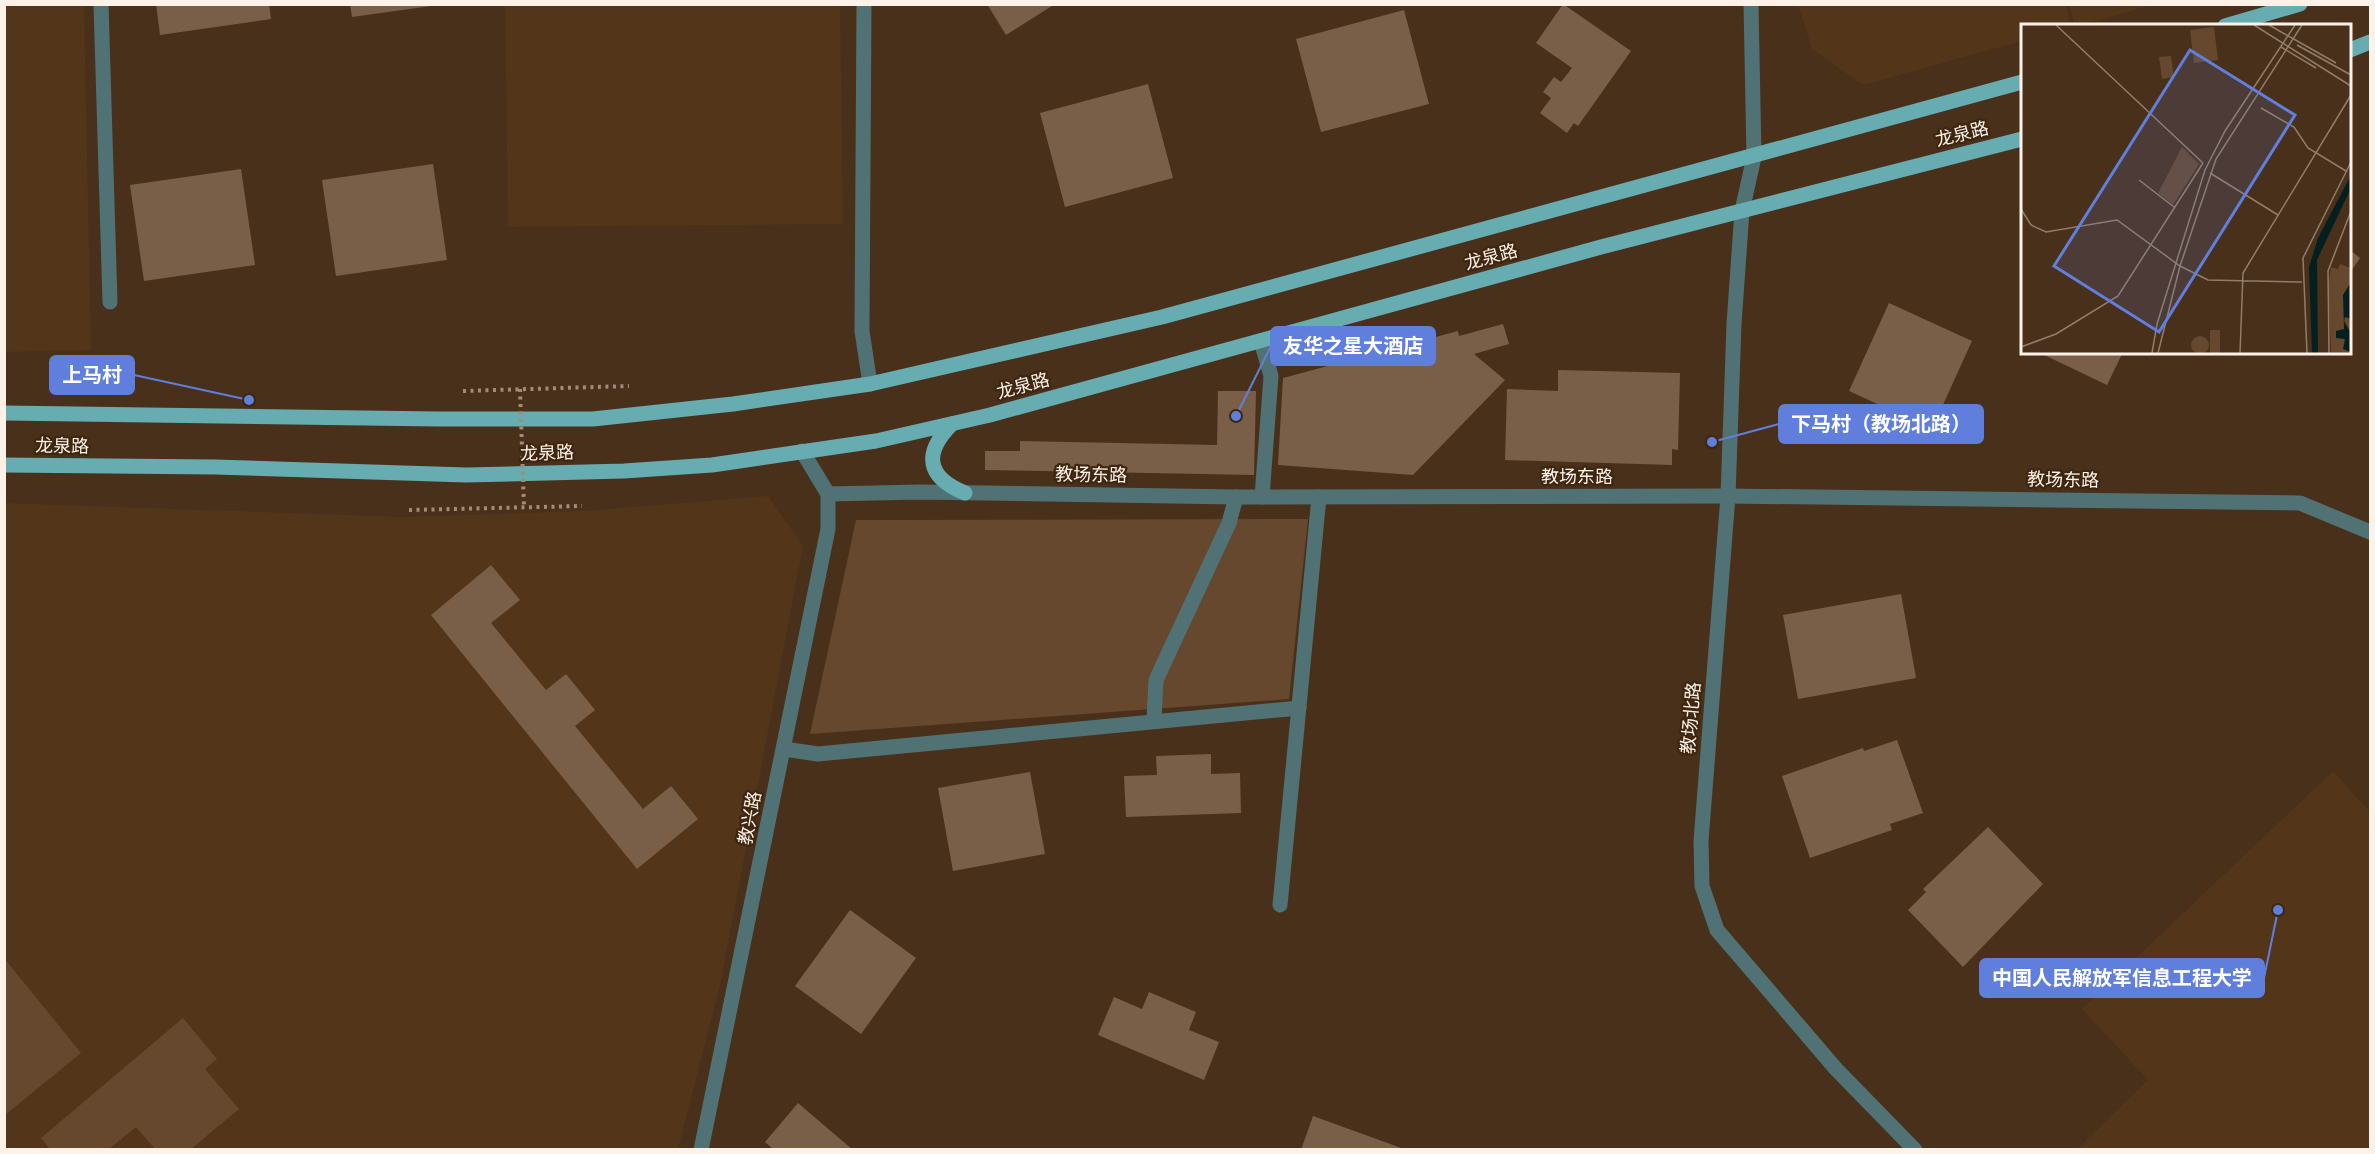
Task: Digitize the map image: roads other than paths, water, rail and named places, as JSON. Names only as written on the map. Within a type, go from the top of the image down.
[{"type":"main road","points":[[2232,24],[2300,4]]},
{"type":"main road","points":[[2351,49],[2370,42]]},
{"type":"main road","name":"龙泉路","points":[[4,413],[438,419],[593,418],[733,404],[870,384],[1162,317],[2021,82]]},
{"type":"main road","name":"龙泉路","points":[[4,465],[215,467],[466,475],[624,471],[712,465],[876,441],[952,424],[1742,211],[2021,139]]},
{"type":"main road","points":[[952,424],[936,443],[933,459],[935,470],[947,485],[965,493]]},
{"type":"street","points":[[101,4],[110,302]]},
{"type":"street","points":[[864,4],[862,331],[870,384]]},
{"type":"street","name":"教场北路","points":[[1751,4],[1754,157],[1742,211],[1734,324],[1728,496],[1701,841],[1702,886],[1717,930],[1836,1069],[1915,1149]]},
{"type":"street","points":[[1260,341],[1271,376],[1263,497]]},
{"type":"street","points":[[802,451],[828,494]]},
{"type":"street","name":"教场东路","points":[[828,494],[965,493],[1236,497],[1728,496],[2300,503],[2370,532]]},
{"type":"street","name":"教兴路","points":[[701,1149],[828,529],[828,494]]},
{"type":"street","points":[[1154,720],[1156,680],[1229,523],[1236,497]]},
{"type":"street","points":[[1280,905],[1319,497]]},
{"type":"street","points":[[784,748],[818,754],[1154,720],[1299,708]]},
{"type":"place","name":"上马村","points":[[249,400]]},
{"type":"place","name":"友华之星大酒店","points":[[1236,416]]},
{"type":"place","name":"下马村（教场北路）","points":[[1712,442]]},
{"type":"place","name":"中国人民解放军信息工程大学","points":[[2278,910]]}]
